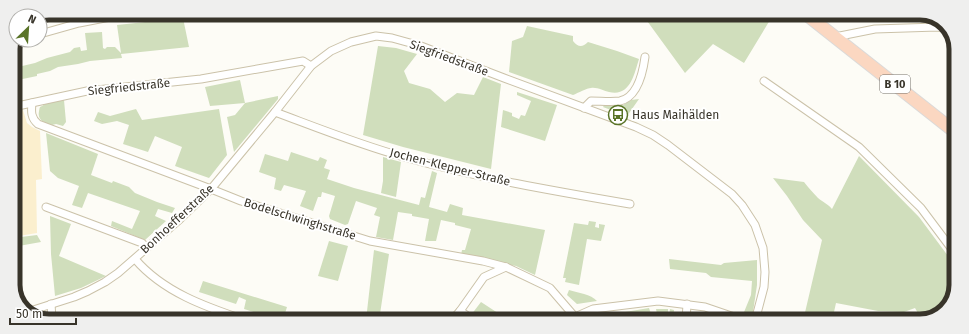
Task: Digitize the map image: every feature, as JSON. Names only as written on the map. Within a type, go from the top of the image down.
[{"type":"main road","name":"B 10","points":[[813,20],[949,127]]},
{"type":"street","points":[[48,32],[94,20]]},
{"type":"street","points":[[835,37],[875,29],[938,27]]},
{"type":"street","name":"Siegfriedstraße","points":[[20,106],[87,91],[201,79],[303,61],[311,66],[331,51],[351,42],[376,36],[392,38],[421,46],[584,108],[636,126],[668,145],[732,194],[742,205],[755,225],[763,248],[765,272],[764,287],[757,314]]},
{"type":"street","points":[[584,108],[591,101],[621,101],[629,96],[636,88],[643,72],[645,57]]},
{"type":"street","name":"Bonhoefferstraße","points":[[34,310],[74,297],[105,282],[135,259],[211,189],[311,66]]},
{"type":"street","points":[[764,81],[859,147],[921,208],[949,245]]},
{"type":"street","name":"Bodelschwinghstraße","points":[[32,103],[31,113],[34,120],[38,124],[241,201],[370,241],[506,266],[550,288],[572,314]]},
{"type":"street","name":"Jochen-Klepper-Straße","points":[[275,112],[361,144],[404,157],[492,179],[630,204]]},
{"type":"street","points":[[46,207],[142,243],[147,248]]},
{"type":"street","points":[[135,259],[149,274],[172,289],[221,314]]},
{"type":"street","points":[[464,314],[460,312],[484,277],[506,266]]},
{"type":"street","points":[[583,314],[592,309],[658,300],[705,307],[726,314]]},
{"type":"street","points":[[51,304],[52,314]]},
{"type":"street","points":[[686,314],[687,304]]},
{"type":"shaded area","points":[[23,110],[27,123],[40,131],[42,179],[36,180],[37,233],[20,236],[20,111]]},
{"type":"green space","points":[[164,20],[183,20],[189,47],[121,54],[122,58],[90,61],[58,67],[50,71],[37,74],[37,76],[20,80],[20,67],[70,52],[74,48],[80,47],[81,51],[87,50],[85,33],[102,32],[103,48],[115,47],[121,53],[117,25]]},
{"type":"green space","points":[[646,20],[770,20],[744,63],[713,44],[685,73]]},
{"type":"green space","points":[[527,26],[573,36],[573,41],[578,46],[582,46],[588,42],[639,59],[633,78],[626,88],[616,93],[593,88],[573,95],[509,72],[512,41],[523,37]]},
{"type":"green space","points":[[378,46],[396,48],[417,54],[404,71],[409,83],[430,89],[445,102],[457,93],[474,95],[483,77],[501,84],[491,169],[403,147],[363,135]]},
{"type":"green space","points":[[240,80],[245,103],[210,106],[205,87]]},
{"type":"green space","points":[[517,92],[557,105],[545,141],[501,127],[503,110],[512,113],[512,116],[519,119],[521,115],[525,116],[531,101],[517,95]]},
{"type":"green space","points":[[278,96],[278,99],[234,152],[227,117],[235,115],[245,103]]},
{"type":"green space","points":[[639,99],[627,116],[603,107],[605,104],[614,106],[623,105],[631,100]]},
{"type":"green space","points":[[64,100],[66,122],[63,126],[56,124],[52,125],[40,119],[40,107],[49,103]]},
{"type":"green space","points":[[136,109],[142,120],[219,109],[227,155],[209,178],[175,166],[182,147],[155,136],[148,152],[123,144],[129,125],[117,121],[102,124],[94,121],[98,112],[110,116]]},
{"type":"green space","points":[[46,133],[98,154],[91,175],[112,183],[113,181],[129,187],[135,193],[175,208],[172,213],[158,209],[155,216],[166,221],[145,240],[111,226],[112,221],[132,229],[140,211],[88,193],[82,208],[72,205],[79,186],[58,178],[50,171]]},
{"type":"green space","points":[[291,152],[318,161],[320,157],[327,160],[324,168],[330,170],[327,179],[354,188],[419,205],[421,197],[425,198],[432,171],[437,173],[429,207],[447,212],[450,204],[463,208],[462,215],[545,230],[535,275],[516,266],[461,255],[462,250],[465,250],[471,229],[455,225],[455,223],[441,220],[436,241],[425,241],[429,219],[398,212],[393,240],[376,237],[380,217],[374,215],[377,208],[356,201],[348,224],[345,225],[330,219],[329,216],[335,196],[322,192],[321,197],[318,197],[313,211],[300,206],[306,191],[284,185],[281,191],[274,189],[276,178],[259,172],[265,154],[288,161]]},
{"type":"green space","points":[[859,156],[919,217],[949,257],[948,290],[946,298],[939,307],[931,312],[918,314],[915,308],[904,312],[878,311],[836,303],[834,314],[805,314],[822,240],[803,220],[773,178],[804,182],[818,198],[832,209]]},
{"type":"green space","points":[[383,157],[401,162],[396,197],[381,193],[383,181]]},
{"type":"green space","points":[[50,216],[71,224],[59,256],[106,276],[81,288],[55,296],[51,254]]},
{"type":"green space","points":[[589,221],[596,222],[595,227],[599,228],[599,224],[605,225],[601,241],[587,239],[579,285],[565,282],[566,278],[563,278],[574,223],[588,225]]},
{"type":"green space","points":[[37,235],[41,242],[20,246],[20,237]]},
{"type":"green space","points":[[329,241],[348,246],[338,281],[318,276]]},
{"type":"green space","points":[[374,250],[389,254],[380,314],[367,314]]},
{"type":"green space","points":[[669,259],[721,265],[724,263],[757,260],[757,285],[753,312],[750,314],[743,314],[751,295],[752,281],[711,277],[706,273],[670,269]]},
{"type":"green space","points":[[203,281],[287,307],[285,314],[260,314],[244,309],[246,300],[239,297],[236,304],[199,292]]},
{"type":"green space","points":[[569,290],[588,295],[597,301],[577,304],[567,295]]},
{"type":"green space","points":[[481,302],[499,314],[472,314]]},
{"type":"green space","points":[[649,308],[651,314],[638,314],[613,314]]},
{"type":"green space","points":[[656,309],[668,309],[668,314],[657,314]]},
{"type":"green space","points":[[670,309],[674,310],[674,314],[669,314]]},
{"type":"place","name":"Haus Maihälden","points":[[618,115]]}]
